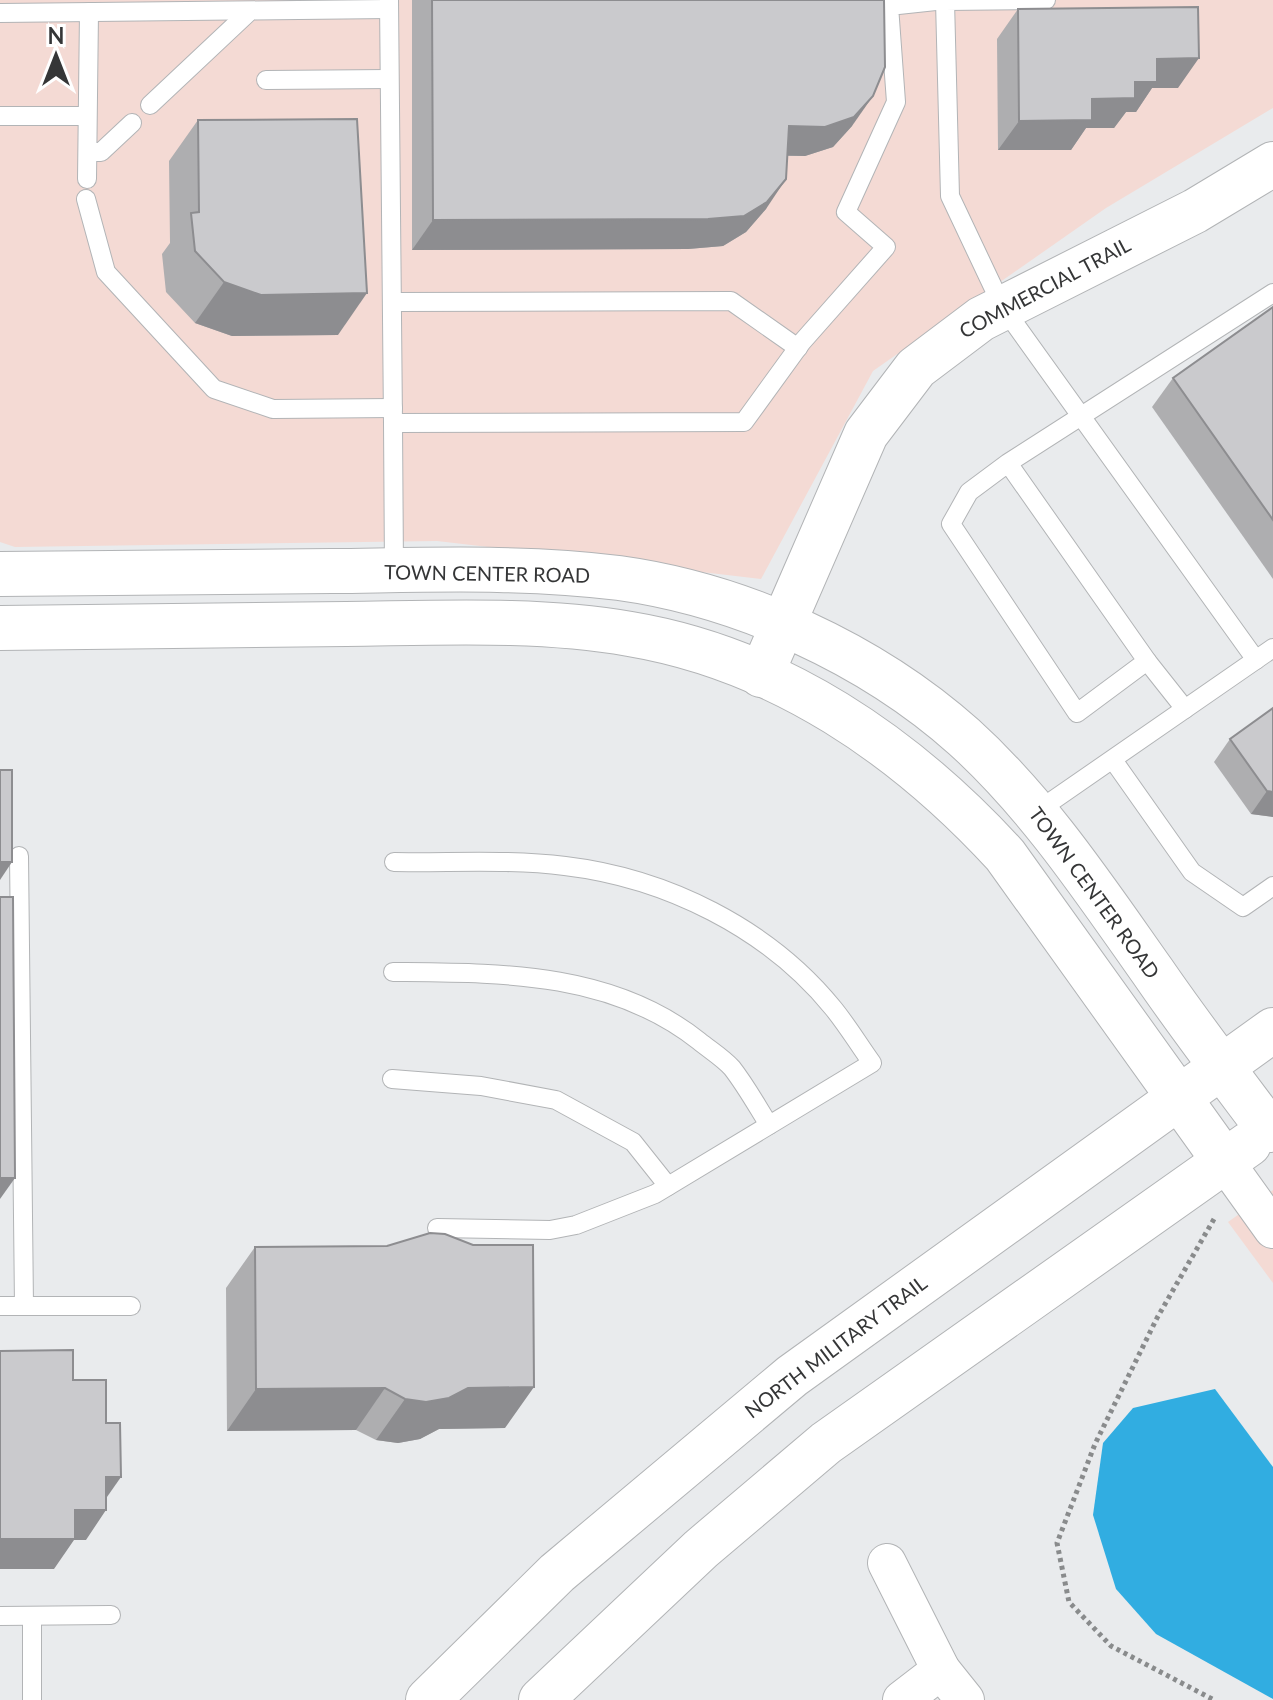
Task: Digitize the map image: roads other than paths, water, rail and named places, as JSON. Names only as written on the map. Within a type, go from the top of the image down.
[{"type":"main road","name":"COMMERCIAL TRAIL","points":[[761,675],[854,459],[880,410],[916,368],[939,347],[1002,306],[1195,211],[1273,164]]},
{"type":"main road","name":"TOWN CENTER ROAD","points":[[0,574],[542,571],[622,579],[726,604],[782,626],[832,648],[922,705],[962,736],[1036,812],[1221,1067],[1272,1131]]},
{"type":"main road","points":[[0,628],[381,624],[565,627],[660,640],[761,675],[830,709],[873,736],[945,791],[1005,855],[1225,1162]]},
{"type":"main road","name":"NORTH MILITARY TRAIL","points":[[428,1700],[557,1573],[792,1376],[1273,1030]]},
{"type":"main road","points":[[541,1700],[701,1549],[826,1443],[1272,1131]]},
{"type":"street","points":[[1225,1162],[1273,1229]]},
{"type":"street","points":[[887,1563],[941,1670],[965,1700]]},
{"type":"street","points":[[902,1700],[941,1670]]},
{"type":"lane","points":[[86,199],[106,272],[214,389],[273,409],[393,416],[744,422],[798,348],[886,247],[846,212],[896,102],[889,6],[945,0],[1046,0]]},
{"type":"lane","points":[[945,0],[950,196],[1002,306],[1256,660]]},
{"type":"lane","points":[[0,13],[250,11],[389,4],[394,571]]},
{"type":"lane","points":[[150,105],[250,11]]},
{"type":"lane","points":[[87,179],[89,12]]},
{"type":"lane","points":[[266,80],[389,79]]},
{"type":"lane","points":[[0,116],[87,116]]},
{"type":"lane","points":[[88,152],[101,152],[132,123]]},
{"type":"lane","points":[[1147,661],[1077,713],[951,524],[969,492],[1008,463],[1273,293]]},
{"type":"lane","points":[[392,302],[731,301],[798,348]]},
{"type":"lane","points":[[1008,463],[1147,661],[1185,709]]},
{"type":"lane","points":[[1036,812],[1273,648]]},
{"type":"lane","points":[[1113,760],[1192,872],[1243,907],[1273,886]]},
{"type":"lane","points":[[19,856],[24,1306]]},
{"type":"lane","points":[[394,862],[561,865],[609,873],[688,898],[746,932],[793,967],[833,1008],[872,1063],[655,1194],[563,1227],[437,1228]]},
{"type":"lane","points":[[393,972],[515,974],[572,983],[638,1004],[685,1030],[730,1066],[769,1125]]},
{"type":"lane","points":[[0,978],[21,979]]},
{"type":"lane","points":[[392,1079],[481,1086],[556,1100],[633,1142],[668,1186]]},
{"type":"lane","points":[[0,1082],[22,1082]]},
{"type":"lane","points":[[0,1175],[23,1175]]},
{"type":"lane","points":[[0,1306],[131,1306]]},
{"type":"lane","points":[[0,1616],[111,1615]]},
{"type":"lane","points":[[32,1616],[32,1700]]},
{"type":"water","points":[[1215,1389],[1273,1467],[1273,1699],[1156,1634],[1116,1589],[1093,1515],[1103,1443],[1133,1408]]}]
